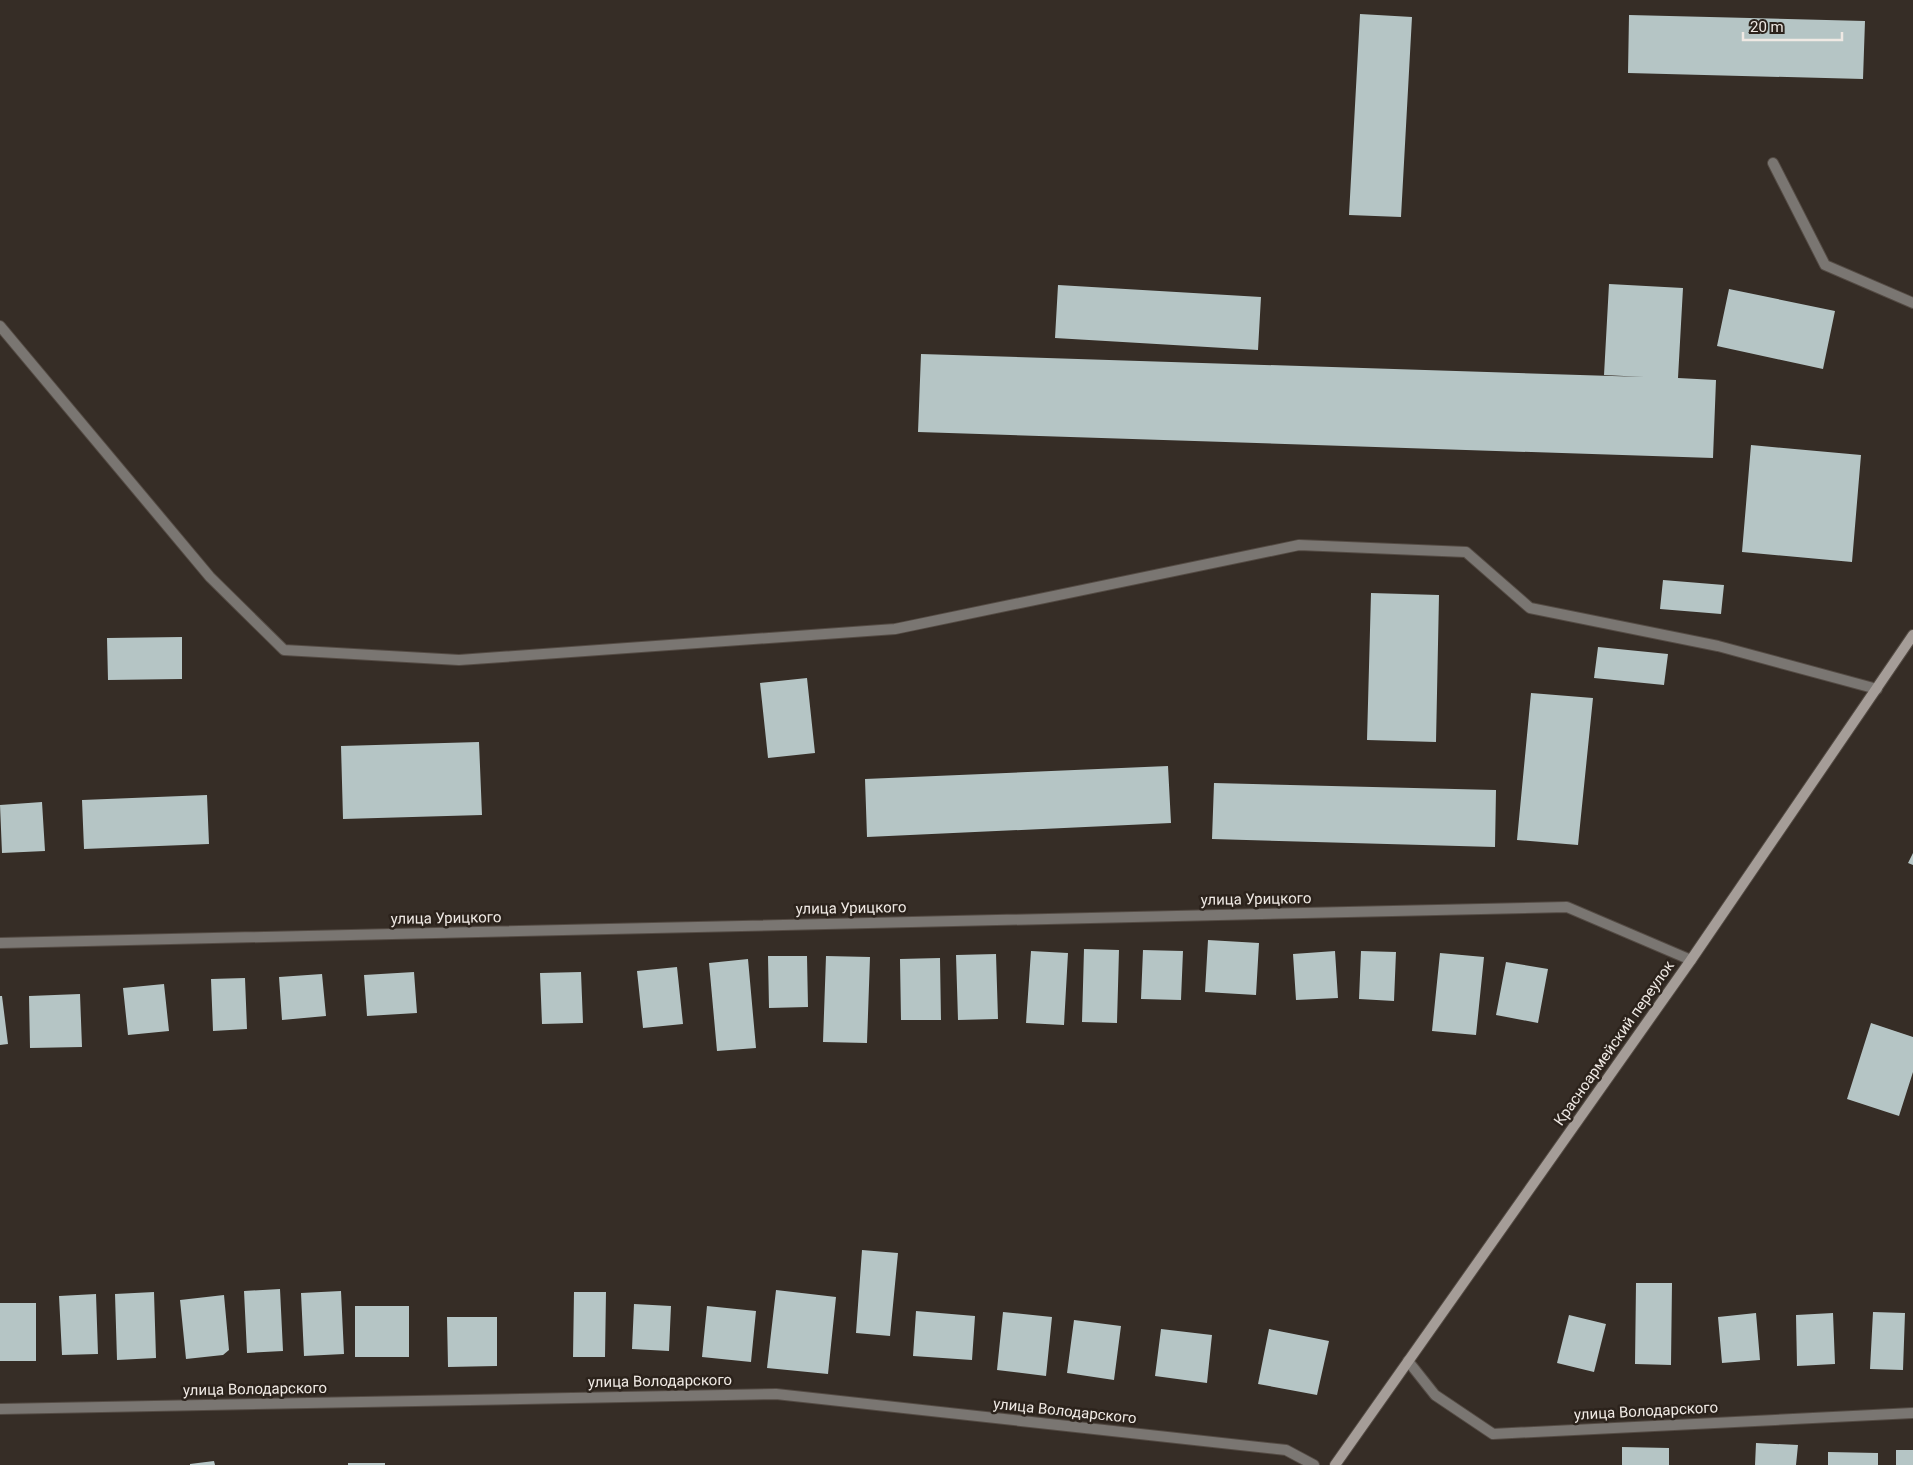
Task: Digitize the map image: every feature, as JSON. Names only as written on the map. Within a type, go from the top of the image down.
[{"type":"street","points":[[1773,163],[1826,265],[1913,304]]},
{"type":"street","points":[[0,326],[210,577],[284,650],[459,660],[896,629],[1299,545],[1466,552],[1530,608],[1718,646],[1877,689]]},
{"type":"street","name":"Красноармейский переулок","points":[[1335,1465],[1691,960],[1913,635]]},
{"type":"street","name":"улица Урицкого","points":[[0,943],[1568,907],[1691,960]]},
{"type":"street","name":"улица Володарского","points":[[1408,1361],[1435,1395],[1493,1434],[1913,1413]]},
{"type":"street","name":"улица Володарского","points":[[0,1409],[776,1394],[1286,1450],[1314,1465]]},
{"type":"building","points":[[1360,14],[1412,17],[1401,217],[1349,215]]},
{"type":"building","points":[[1629,15],[1865,21],[1863,79],[1628,73]]},
{"type":"building","points":[[1609,284],[1683,288],[1678,378],[1716,380],[1713,458],[918,432],[921,354],[1644,377],[1604,375]]},
{"type":"building","points":[[1058,285],[1261,297],[1258,350],[1055,338]]},
{"type":"building","points":[[1729,289],[1835,311],[1823,369],[1717,346]]},
{"type":"building","points":[[1751,445],[1861,455],[1852,562],[1742,552]]},
{"type":"building","points":[[1663,580],[1724,585],[1721,614],[1660,609]]},
{"type":"building","points":[[1371,593],[1439,595],[1436,742],[1367,740]]},
{"type":"building","points":[[182,637],[182,679],[108,680],[107,638]]},
{"type":"building","points":[[1598,647],[1668,654],[1664,685],[1594,678]]},
{"type":"building","points":[[807,678],[815,753],[768,758],[760,683]]},
{"type":"building","points":[[1531,693],[1593,698],[1578,845],[1517,840]]},
{"type":"building","points":[[479,742],[482,815],[343,819],[341,746]]},
{"type":"building","points":[[1168,766],[1171,823],[867,837],[865,779]]},
{"type":"building","points":[[1214,783],[1496,790],[1495,847],[1212,839]]},
{"type":"building","points":[[207,795],[209,844],[84,849],[82,800]]},
{"type":"building","points":[[42,802],[45,851],[2,853],[0,805]]},
{"type":"building","points":[[1913,853],[1913,865],[1908,863]]},
{"type":"building","points":[[1208,940],[1259,943],[1256,995],[1205,992]]},
{"type":"building","points":[[1084,949],[1119,950],[1117,1023],[1082,1022]]},
{"type":"building","points":[[1143,950],[1183,951],[1181,1000],[1141,999]]},
{"type":"building","points":[[1031,951],[1068,953],[1064,1025],[1026,1023]]},
{"type":"building","points":[[1335,951],[1338,998],[1296,1000],[1293,954]]},
{"type":"building","points":[[1361,951],[1396,952],[1394,1001],[1359,999]]},
{"type":"building","points":[[1440,953],[1484,957],[1476,1035],[1432,1031]]},
{"type":"building","points":[[996,954],[998,1019],[958,1020],[956,955]]},
{"type":"building","points":[[768,956],[807,956],[808,1007],[769,1008]]},
{"type":"building","points":[[826,956],[870,957],[867,1043],[823,1042]]},
{"type":"building","points":[[940,958],[941,1020],[901,1020],[900,959]]},
{"type":"building","points":[[748,959],[756,1048],[717,1051],[709,963]]},
{"type":"building","points":[[1506,962],[1548,969],[1538,1023],[1496,1015]]},
{"type":"building","points":[[677,967],[683,1024],[643,1028],[637,971]]},
{"type":"building","points":[[414,972],[417,1013],[367,1016],[364,975]]},
{"type":"building","points":[[581,972],[583,1023],[542,1024],[540,973]]},
{"type":"building","points":[[322,974],[326,1016],[282,1020],[279,977]]},
{"type":"building","points":[[245,978],[247,1029],[213,1031],[211,979]]},
{"type":"building","points":[[164,984],[169,1031],[128,1035],[123,988]]},
{"type":"building","points":[[80,994],[82,1047],[30,1048],[29,996]]},
{"type":"building","points":[[0,996],[2,996],[8,1044],[0,1045]]},
{"type":"building","points":[[1871,1023],[1913,1037],[1913,1072],[1899,1116],[1847,1099]]},
{"type":"building","points":[[862,1250],[898,1253],[890,1336],[856,1333]]},
{"type":"building","points":[[1636,1283],[1672,1283],[1671,1365],[1635,1364]]},
{"type":"building","points":[[280,1289],[283,1351],[247,1353],[244,1291]]},
{"type":"building","points":[[776,1290],[836,1297],[828,1374],[767,1368]]},
{"type":"building","points":[[341,1291],[344,1354],[304,1356],[301,1293]]},
{"type":"building","points":[[154,1292],[156,1358],[117,1360],[115,1294]]},
{"type":"building","points":[[574,1292],[606,1292],[605,1357],[573,1357]]},
{"type":"building","points":[[96,1294],[98,1354],[62,1355],[59,1296]]},
{"type":"building","points":[[224,1295],[229,1350],[223,1355],[186,1359],[180,1300]]},
{"type":"building","points":[[0,1303],[36,1303],[36,1361],[0,1361]]},
{"type":"building","points":[[634,1304],[671,1306],[669,1351],[632,1349]]},
{"type":"building","points":[[355,1306],[409,1306],[409,1357],[355,1357]]},
{"type":"building","points":[[707,1306],[756,1311],[751,1362],[702,1357]]},
{"type":"building","points":[[916,1311],[975,1316],[972,1360],[913,1356]]},
{"type":"building","points":[[1003,1312],[1052,1317],[1046,1376],[997,1370]]},
{"type":"building","points":[[1873,1312],[1905,1313],[1903,1370],[1870,1369]]},
{"type":"building","points":[[1756,1313],[1760,1360],[1722,1363],[1718,1317]]},
{"type":"building","points":[[1833,1313],[1835,1364],[1797,1366],[1796,1315]]},
{"type":"building","points":[[1569,1315],[1606,1324],[1594,1372],[1557,1363]]},
{"type":"building","points":[[447,1317],[497,1317],[497,1366],[448,1367]]},
{"type":"building","points":[[1074,1320],[1121,1326],[1114,1380],[1067,1373]]},
{"type":"building","points":[[1161,1329],[1212,1335],[1207,1383],[1155,1376]]},
{"type":"building","points":[[1269,1329],[1329,1341],[1317,1395],[1258,1384]]},
{"type":"building","points":[[1756,1443],[1798,1445],[1796,1465],[1755,1465]]},
{"type":"building","points":[[1622,1447],[1669,1448],[1669,1465],[1622,1465]]},
{"type":"building","points":[[1896,1450],[1913,1450],[1913,1465],[1896,1465]]},
{"type":"building","points":[[1828,1452],[1878,1453],[1878,1465],[1828,1465]]},
{"type":"building","points":[[214,1461],[215,1465],[190,1465],[190,1464]]},
{"type":"building","points":[[348,1463],[385,1463],[385,1465],[348,1465]]}]
